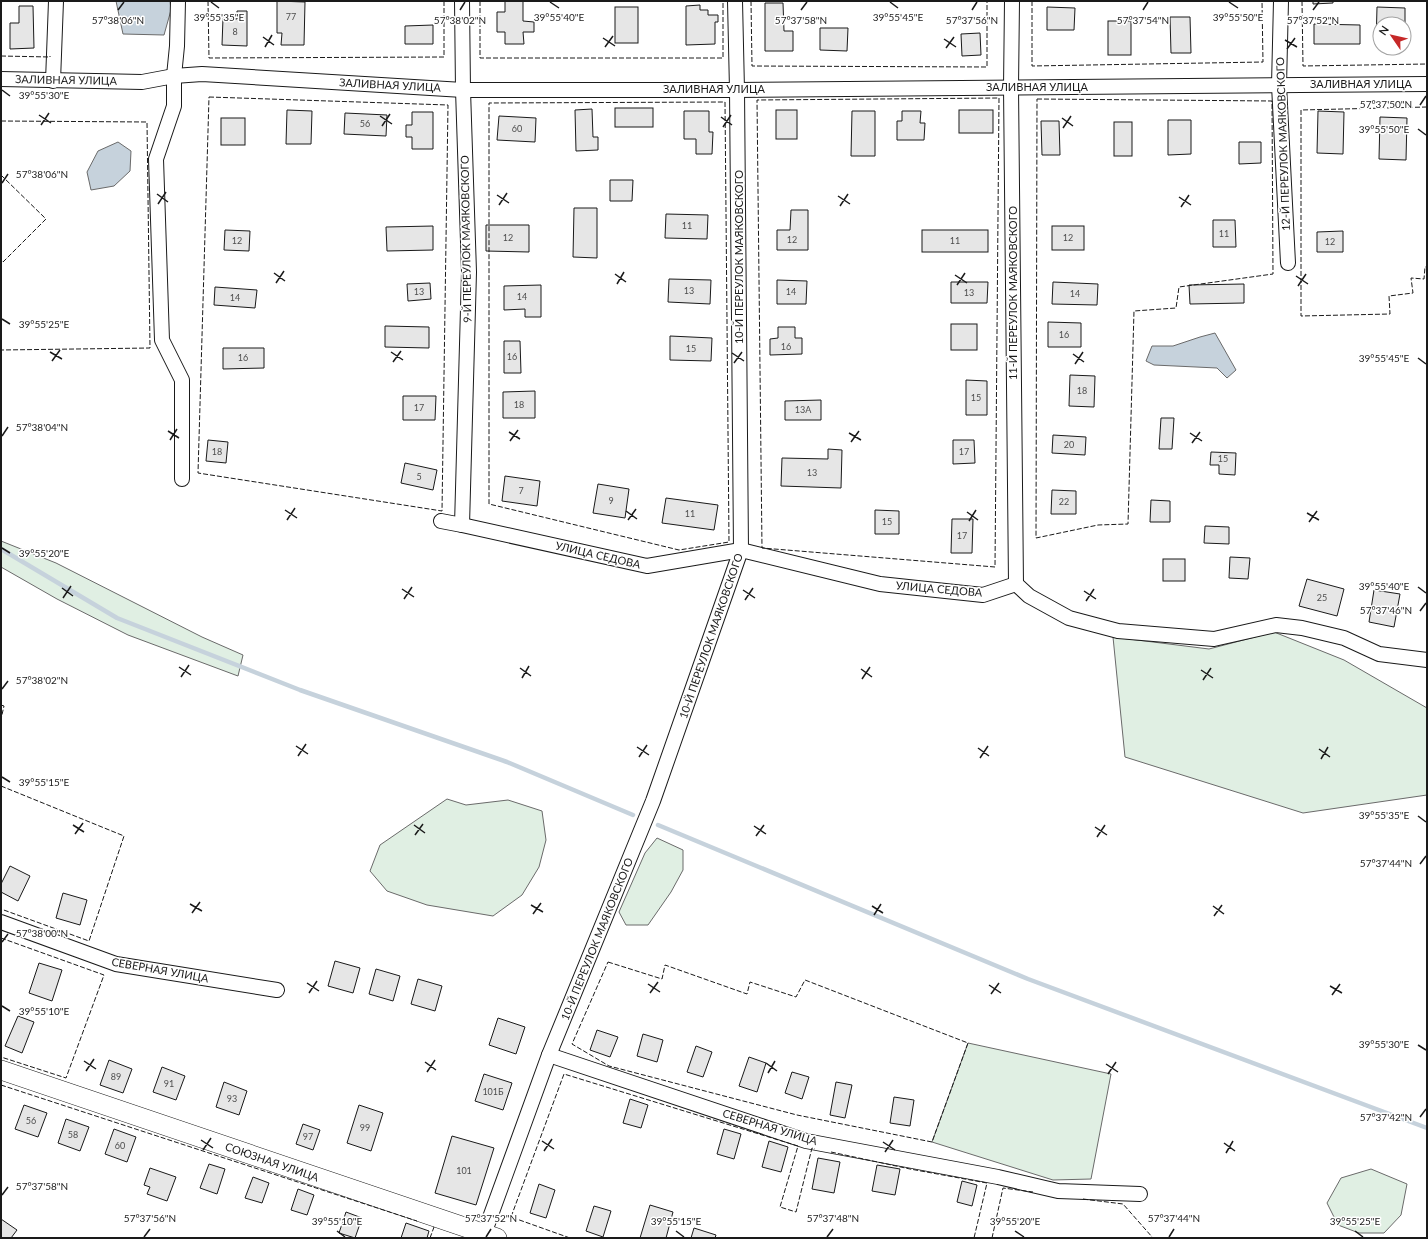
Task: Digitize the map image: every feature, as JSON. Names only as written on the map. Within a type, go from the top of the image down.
[{"type":"street","points":[[53,81],[56,1]]},
{"type":"street","points":[[178,1],[174,106],[156,159],[162,340],[182,380],[182,478]]},
{"type":"street","name":"9-Й ПЕРЕУЛОК МАЯКОВСКОГО","points":[[462,1],[463,90],[469,272],[462,525]]},
{"type":"street","name":"10-Й ПЕРЕУЛОК МАЯКОВСКОГО","points":[[491,1236],[549,1055],[653,801],[741,550],[735,1]]},
{"type":"street","name":"11-Й ПЕРЕУЛОК МАЯКОВСКОГО","points":[[1012,1],[1011,87],[1016,584]]},
{"type":"street","name":"12-Й ПЕРЕУЛОК МАЯКОВСКОГО","points":[[1281,1],[1279,85],[1288,263]]},
{"type":"street","name":"ЗАЛИВНАЯ УЛИЦА","points":[[1,79],[142,82],[174,76],[202,74],[463,90],[737,90],[1427,84]]},
{"type":"street","name":"УЛИЦА СЕДОВА","points":[[441,521],[647,566],[741,550],[880,584],[983,595],[1016,584]]},
{"type":"street","points":[[1016,584],[1029,596],[1069,618],[1118,631],[1214,639],[1276,625],[1302,628],[1344,638],[1379,654],[1427,660]]},
{"type":"street","name":"СЕВЕРНАЯ УЛИЦА","points":[[1,922],[116,964],[277,990]]},
{"type":"street","name":"СЕВЕРНАЯ УЛИЦА","points":[[549,1055],[806,1140],[998,1177],[1058,1191],[1140,1194]]},
{"type":"street","name":"СОЮЗНАЯ УЛИЦА","points":[[1,1070],[491,1236]]},
{"type":"green space","points":[[1,541],[56,563],[202,637],[243,655],[238,676],[128,635],[57,599],[1,567]]},
{"type":"green space","points":[[1274,632],[1344,660],[1427,708],[1427,795],[1303,813],[1125,757],[1113,637],[1209,649]]},
{"type":"green space","points":[[447,799],[466,805],[508,800],[542,811],[546,840],[539,867],[522,895],[493,916],[427,905],[387,891],[370,871],[380,845]]},
{"type":"green space","points":[[657,838],[683,850],[683,870],[671,892],[648,925],[626,925],[619,912],[645,853]]},
{"type":"green space","points":[[968,1043],[1111,1074],[1091,1179],[1053,1180],[932,1142]]},
{"type":"green space","points":[[1371,1169],[1407,1184],[1401,1215],[1384,1233],[1359,1233],[1338,1225],[1327,1203],[1341,1178]]},
{"type":"shaded area","points":[[116,1],[170,1],[171,10],[164,35],[123,34]]},
{"type":"shaded area","points":[[118,142],[131,151],[130,171],[114,186],[91,190],[87,172],[98,151]]},
{"type":"shaded area","points":[[1215,333],[1236,370],[1227,378],[1217,368],[1154,365],[1146,361],[1152,346],[1173,346]]},
{"type":"building","points":[[277,1],[305,2],[304,45],[281,45],[282,33],[277,33]]},
{"type":"building","points":[[505,1],[523,1],[523,21],[534,22],[534,32],[523,32],[524,44],[505,44],[505,32],[497,32],[497,12],[505,12]]},
{"type":"building","points":[[1313,1],[1333,1],[1333,3],[1313,4]]},
{"type":"building","points":[[765,3],[783,3],[784,31],[793,31],[793,51],[765,51]]},
{"type":"building","points":[[700,5],[700,10],[708,10],[708,15],[718,15],[718,22],[715,22],[715,44],[686,45],[686,6]]},
{"type":"building","points":[[19,6],[33,6],[34,48],[10,49],[10,23],[19,23]]},
{"type":"building","points":[[615,7],[638,7],[638,43],[615,43]]},
{"type":"building","points":[[1047,7],[1075,8],[1074,30],[1047,30]]},
{"type":"building","points":[[1377,7],[1405,8],[1405,16],[1377,16]]},
{"type":"building","points":[[237,11],[247,11],[247,46],[222,45],[223,18],[237,19]]},
{"type":"building","points":[[1170,17],[1190,17],[1191,53],[1171,53]]},
{"type":"building","points":[[1108,21],[1131,21],[1131,55],[1108,55]]},
{"type":"building","points":[[1314,24],[1360,25],[1360,44],[1314,44]]},
{"type":"building","points":[[433,25],[433,44],[405,44],[405,26]]},
{"type":"building","points":[[820,28],[848,28],[847,51],[820,50]]},
{"type":"building","points":[[980,33],[981,55],[962,56],[961,34]]},
{"type":"building","points":[[615,108],[653,108],[653,127],[615,127]]},
{"type":"building","points":[[592,109],[593,137],[598,137],[598,150],[576,151],[575,110]]},
{"type":"building","points":[[287,110],[312,111],[311,144],[286,144]]},
{"type":"building","points":[[776,110],[797,110],[797,139],[776,139]]},
{"type":"building","points":[[959,110],[993,110],[993,133],[959,133]]},
{"type":"building","points":[[684,111],[709,111],[709,132],[713,132],[712,154],[696,154],[696,139],[684,139]]},
{"type":"building","points":[[852,111],[875,111],[875,156],[851,156]]},
{"type":"building","points":[[902,111],[921,111],[920,123],[925,123],[924,140],[897,140],[897,121],[902,121]]},
{"type":"building","points":[[1318,111],[1344,112],[1343,154],[1317,153]]},
{"type":"building","points":[[412,112],[433,112],[433,149],[412,149],[412,137],[406,137],[406,125],[412,125]]},
{"type":"building","points":[[345,113],[387,115],[386,136],[344,134]]},
{"type":"building","points":[[499,116],[536,118],[535,142],[497,140]]},
{"type":"building","points":[[1380,117],[1407,118],[1406,160],[1379,159]]},
{"type":"building","points":[[221,118],[245,118],[245,145],[221,145]]},
{"type":"building","points":[[1168,120],[1191,120],[1191,154],[1168,155]]},
{"type":"building","points":[[1041,121],[1059,121],[1060,155],[1042,155]]},
{"type":"building","points":[[1114,122],[1132,122],[1132,156],[1114,156]]},
{"type":"building","points":[[1239,142],[1261,142],[1261,163],[1239,164]]},
{"type":"building","points":[[610,180],[633,180],[632,201],[610,201]]},
{"type":"building","points":[[574,208],[597,208],[597,258],[573,257]]},
{"type":"building","points":[[791,210],[808,210],[808,250],[777,250],[777,230],[790,230]]},
{"type":"building","points":[[666,214],[708,215],[707,239],[665,238]]},
{"type":"building","points":[[1213,220],[1235,220],[1236,247],[1213,247]]},
{"type":"building","points":[[486,225],[529,225],[529,252],[486,251]]},
{"type":"building","points":[[433,226],[433,250],[387,251],[386,227]]},
{"type":"building","points":[[1052,226],[1084,226],[1084,250],[1052,250]]},
{"type":"building","points":[[225,230],[250,231],[249,251],[224,250]]},
{"type":"building","points":[[922,230],[988,230],[988,252],[922,252]]},
{"type":"building","points":[[1343,231],[1343,252],[1317,252],[1317,232]]},
{"type":"building","points":[[669,279],[711,280],[710,304],[668,302]]},
{"type":"building","points":[[777,280],[807,281],[806,304],[777,304]]},
{"type":"building","points":[[951,282],[988,282],[987,303],[951,303]]},
{"type":"building","points":[[1053,282],[1098,284],[1097,305],[1052,304]]},
{"type":"building","points":[[430,283],[431,299],[408,301],[407,284]]},
{"type":"building","points":[[1244,284],[1244,303],[1190,304],[1189,285]]},
{"type":"building","points":[[541,285],[541,317],[525,317],[525,309],[504,310],[504,286]]},
{"type":"building","points":[[215,287],[257,290],[255,308],[214,305]]},
{"type":"building","points":[[1048,322],[1081,323],[1081,347],[1048,347]]},
{"type":"building","points":[[951,324],[977,324],[977,350],[951,350]]},
{"type":"building","points":[[385,326],[429,327],[429,348],[385,347]]},
{"type":"building","points":[[778,327],[795,327],[795,338],[802,338],[802,354],[770,355],[770,339],[778,338]]},
{"type":"building","points":[[670,336],[712,338],[711,361],[670,360]]},
{"type":"building","points":[[504,341],[520,341],[521,373],[504,373]]},
{"type":"building","points":[[223,348],[264,348],[264,368],[223,369]]},
{"type":"building","points":[[1070,375],[1095,376],[1094,407],[1069,406]]},
{"type":"building","points":[[966,380],[987,381],[987,415],[966,415]]},
{"type":"building","points":[[535,391],[535,418],[503,418],[503,392]]},
{"type":"building","points":[[403,396],[436,396],[435,420],[403,420]]},
{"type":"building","points":[[821,400],[821,420],[785,420],[785,401]]},
{"type":"building","points":[[1161,418],[1174,418],[1172,449],[1159,449]]},
{"type":"building","points":[[1053,435],[1086,437],[1085,455],[1052,453]]},
{"type":"building","points":[[208,440],[228,442],[226,463],[206,461]]},
{"type":"building","points":[[953,440],[974,440],[975,463],[953,464]]},
{"type":"building","points":[[828,449],[842,450],[841,488],[781,486],[782,458],[828,459]]},
{"type":"building","points":[[1211,452],[1236,453],[1235,475],[1219,474],[1219,465],[1210,465]]},
{"type":"building","points":[[405,463],[437,470],[433,490],[401,483]]},
{"type":"building","points":[[505,476],[540,481],[537,506],[502,501]]},
{"type":"building","points":[[598,484],[629,489],[625,518],[593,513]]},
{"type":"building","points":[[1052,490],[1076,491],[1076,514],[1051,514]]},
{"type":"building","points":[[666,498],[718,505],[714,530],[662,523]]},
{"type":"building","points":[[1151,500],[1170,501],[1170,522],[1150,522]]},
{"type":"building","points":[[875,510],[899,511],[899,534],[875,534]]},
{"type":"building","points":[[952,519],[973,519],[972,553],[951,553]]},
{"type":"building","points":[[1205,526],[1229,527],[1229,544],[1204,543]]},
{"type":"building","points":[[1230,557],[1250,558],[1248,579],[1229,578]]},
{"type":"building","points":[[1163,559],[1185,559],[1185,581],[1163,581]]},
{"type":"building","points":[[1307,579],[1344,589],[1337,616],[1299,606]]},
{"type":"building","points":[[1374,590],[1400,594],[1394,627],[1369,622]]},
{"type":"building","points":[[10,866],[30,876],[18,901],[1,892],[1,884]]},
{"type":"building","points":[[63,893],[87,900],[80,925],[56,918]]},
{"type":"building","points":[[335,961],[360,968],[353,993],[328,986]]},
{"type":"building","points":[[39,963],[62,970],[52,1001],[29,993]]},
{"type":"building","points":[[376,969],[400,976],[393,1001],[369,994]]},
{"type":"building","points":[[418,979],[442,986],[435,1011],[411,1004]]},
{"type":"building","points":[[18,1016],[34,1022],[22,1053],[5,1046]]},
{"type":"building","points":[[498,1018],[525,1027],[516,1054],[489,1045]]},
{"type":"building","points":[[597,1030],[618,1037],[610,1057],[590,1050]]},
{"type":"building","points":[[643,1034],[663,1040],[657,1062],[637,1056]]},
{"type":"building","points":[[696,1046],[712,1052],[703,1077],[687,1072]]},
{"type":"building","points":[[749,1057],[766,1063],[757,1092],[739,1086]]},
{"type":"building","points":[[109,1060],[132,1069],[123,1093],[100,1085]]},
{"type":"building","points":[[162,1067],[185,1076],[176,1100],[153,1092]]},
{"type":"building","points":[[792,1072],[809,1077],[802,1099],[785,1093]]},
{"type":"building","points":[[484,1074],[512,1083],[503,1110],[475,1101]]},
{"type":"building","points":[[224,1082],[247,1091],[239,1115],[216,1107]]},
{"type":"building","points":[[836,1082],[852,1085],[845,1118],[830,1115]]},
{"type":"building","points":[[894,1097],[914,1100],[910,1126],[890,1123]]},
{"type":"building","points":[[630,1099],[648,1105],[641,1128],[623,1123]]},
{"type":"building","points":[[24,1105],[47,1113],[38,1137],[15,1129]]},
{"type":"building","points":[[359,1105],[383,1113],[371,1151],[347,1143]]},
{"type":"building","points":[[66,1119],[89,1127],[80,1151],[58,1143]]},
{"type":"building","points":[[303,1124],[320,1130],[313,1150],[296,1144]]},
{"type":"building","points":[[114,1129],[136,1137],[127,1162],[105,1154]]},
{"type":"building","points":[[724,1129],[741,1134],[734,1159],[717,1154]]},
{"type":"building","points":[[452,1136],[494,1148],[476,1205],[435,1193]]},
{"type":"building","points":[[769,1141],[788,1147],[781,1172],[762,1167]]},
{"type":"building","points":[[818,1158],[840,1162],[834,1193],[812,1189]]},
{"type":"building","points":[[209,1164],[225,1169],[217,1194],[200,1188]]},
{"type":"building","points":[[877,1165],[900,1169],[895,1195],[872,1191]]},
{"type":"building","points":[[150,1168],[176,1177],[167,1201],[147,1194],[150,1187],[144,1185]]},
{"type":"building","points":[[253,1177],[269,1183],[262,1203],[245,1198]]},
{"type":"building","points":[[962,1181],[977,1185],[972,1206],[957,1202]]},
{"type":"building","points":[[539,1184],[555,1190],[546,1218],[530,1213]]},
{"type":"building","points":[[298,1189],[314,1195],[307,1215],[291,1210]]},
{"type":"building","points":[[650,1205],[673,1212],[666,1238],[640,1238]]},
{"type":"building","points":[[594,1206],[611,1211],[603,1237],[586,1231]]},
{"type":"building","points":[[346,1212],[362,1218],[355,1238],[339,1233]]},
{"type":"building","points":[[1,1219],[17,1230],[11,1238],[1,1238]]},
{"type":"building","points":[[406,1223],[429,1231],[427,1238],[401,1238]]},
{"type":"building","points":[[694,1228],[716,1235],[715,1238],[691,1238]]},
{"type":"waterway","points":[[1,549],[117,618],[300,690],[507,762],[633,815]]},
{"type":"waterway","points":[[658,825],[1028,979],[1427,1128]]},
{"type":"fence","points":[[208,1],[209,58],[444,57],[444,1]]},
{"type":"fence","points":[[480,1],[480,58],[723,58],[723,1]]},
{"type":"fence","points":[[751,1],[752,66],[987,67],[987,1]]},
{"type":"fence","points":[[1032,1],[1032,66],[1263,62],[1262,1]]},
{"type":"fence","points":[[1302,1],[1303,66],[1427,64]]},
{"type":"fence","points":[[1,56],[50,56]]},
{"type":"fence","points":[[209,97],[448,105],[442,511],[198,473],[209,97]]},
{"type":"fence","points":[[999,98],[995,567],[762,548],[757,100],[999,98]]},
{"type":"fence","points":[[1037,99],[1272,101],[1273,274],[1179,287],[1176,308],[1134,311],[1128,524],[1098,525],[1036,538],[1037,99]]},
{"type":"fence","points":[[725,102],[729,542],[679,550],[489,504],[489,103],[725,102]]},
{"type":"fence","points":[[1427,107],[1301,110],[1301,316],[1390,314],[1389,296],[1413,293],[1411,278],[1424,279],[1425,267],[1427,267]]},
{"type":"fence","points":[[1,121],[147,122],[150,348],[1,350]]},
{"type":"fence","points":[[1,177],[2,176],[46,219],[3,262],[1,260]]},
{"type":"fence","points":[[1,705],[4,706],[1,719]]},
{"type":"fence","points":[[1,786],[124,836],[89,941],[1,909]]},
{"type":"fence","points":[[1,938],[104,975],[66,1078],[1,1057]]},
{"type":"fence","points":[[608,962],[662,979],[665,965],[747,994],[750,982],[796,997],[805,980],[968,1043],[932,1142],[797,1115],[609,1066],[572,1044],[608,962]]},
{"type":"fence","points":[[570,1238],[511,1217],[564,1074],[798,1146],[780,1207],[796,1212],[812,1148],[815,1149]]},
{"type":"fence","points":[[1,1085],[417,1221]]},
{"type":"fence","points":[[831,1152],[910,1169],[987,1183],[974,1238]]},
{"type":"fence","points":[[992,1238],[1003,1188],[1033,1192]]},
{"type":"fence","points":[[1083,1199],[1123,1204],[1153,1238]]},
{"type":"fence","points":[[430,1238],[434,1227],[432,1226]]}]
